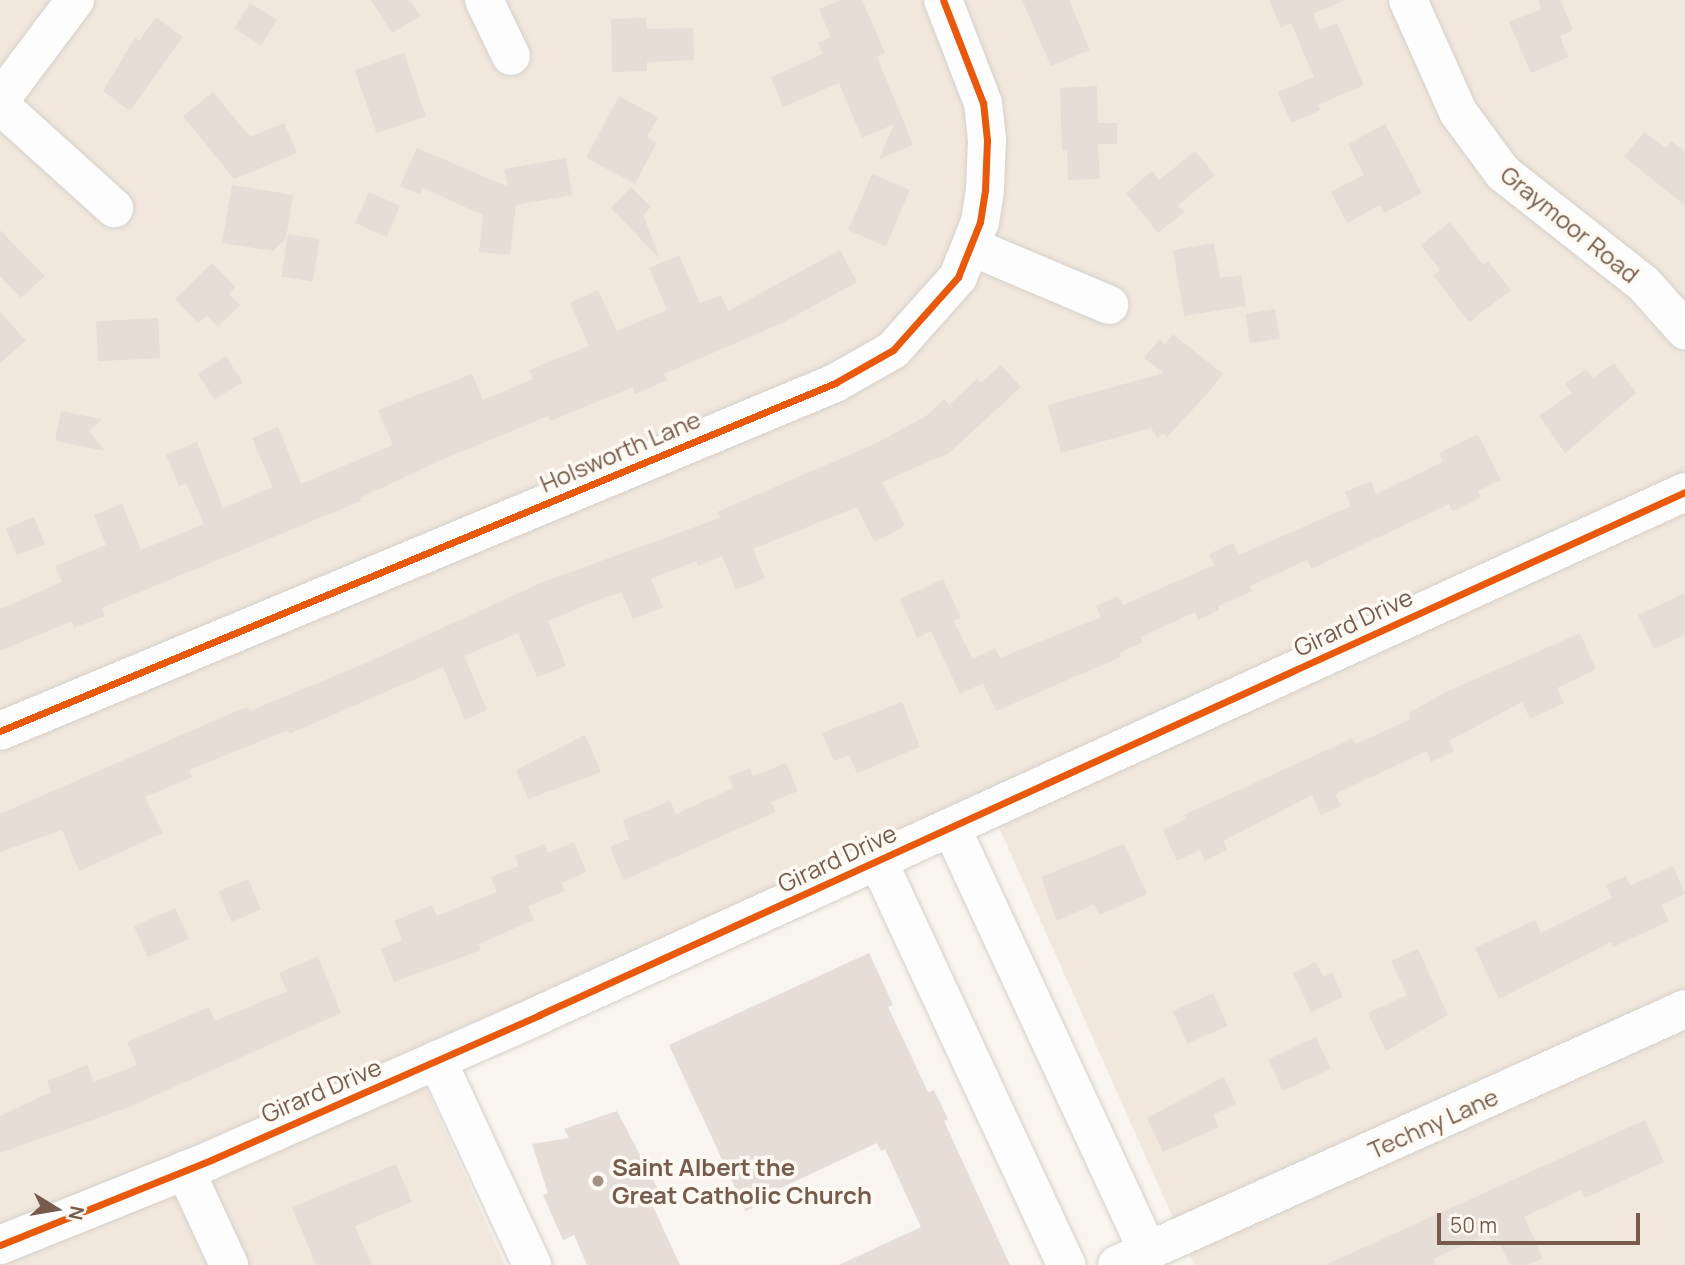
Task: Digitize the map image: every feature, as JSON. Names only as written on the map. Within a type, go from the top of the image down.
[{"type":"street","points":[[75,0],[0,103],[114,208]]},
{"type":"street","points":[[484,0],[511,56]]},
{"type":"street","name":"Holsworth Lane","points":[[0,731],[835,383],[877,361],[913,333],[945,296],[972,247],[985,190],[986,121],[943,0]]},
{"type":"street","name":"Graymoor Road","points":[[1408,0],[1458,112],[1503,173],[1644,284],[1685,330]]},
{"type":"street","points":[[972,247],[1109,305]]},
{"type":"street","name":"Girard Drive","points":[[0,1245],[186,1170],[437,1060],[1685,492]]},
{"type":"street","points":[[951,827],[1148,1251]]},
{"type":"street","points":[[878,861],[1066,1265]]},
{"type":"street","name":"Techny Lane","points":[[1148,1251],[1685,1009]]},
{"type":"street","points":[[437,1060],[532,1265]]},
{"type":"street","points":[[186,1170],[229,1265]]},
{"type":"shaded area","points":[[0,0],[1685,0],[1685,1265],[1194,1265],[997,823],[425,1086],[505,1265],[0,1265]]},
{"type":"building","points":[[371,0],[410,0],[420,16],[392,33]]},
{"type":"building","points":[[841,0],[862,0],[885,53],[877,57],[913,145],[879,159],[894,124],[862,138],[839,83],[783,107],[771,77],[823,54],[818,43],[831,37],[819,9]]},
{"type":"building","points":[[1022,0],[1069,0],[1090,50],[1051,66]]},
{"type":"building","points":[[1269,0],[1345,0],[1313,14],[1320,30],[1337,23],[1364,85],[1318,105],[1321,110],[1291,123],[1278,92],[1314,77],[1291,23],[1281,28]]},
{"type":"building","points":[[1538,0],[1560,0],[1573,30],[1560,36],[1568,57],[1531,73],[1509,22],[1541,9]]},
{"type":"building","points":[[250,3],[277,20],[261,45],[234,28]]},
{"type":"building","points":[[156,17],[183,37],[130,111],[103,91],[135,38],[139,41]]},
{"type":"building","points":[[646,18],[647,29],[693,28],[694,60],[647,62],[647,71],[612,72],[611,19]]},
{"type":"building","points":[[404,53],[426,116],[377,133],[355,70]]},
{"type":"building","points":[[1097,86],[1098,123],[1117,123],[1117,144],[1098,144],[1100,179],[1068,180],[1067,150],[1062,151],[1060,88]]},
{"type":"building","points":[[213,92],[250,137],[284,123],[297,153],[234,179],[183,116]]},
{"type":"building","points":[[619,96],[658,117],[647,137],[657,142],[635,184],[586,158]]},
{"type":"building","points":[[1385,124],[1422,193],[1384,213],[1380,205],[1347,223],[1331,192],[1364,175],[1348,144]]},
{"type":"building","points":[[1644,132],[1666,148],[1671,141],[1685,151],[1685,205],[1624,157]]},
{"type":"building","points":[[417,148],[508,187],[504,169],[566,158],[572,195],[516,205],[510,255],[479,252],[483,215],[423,188],[420,194],[400,186]]},
{"type":"building","points":[[1195,151],[1215,175],[1178,205],[1184,212],[1158,233],[1126,193],[1152,171],[1159,180]]},
{"type":"building","points":[[872,174],[910,190],[886,246],[848,230]]},
{"type":"building","points":[[232,185],[293,195],[286,238],[273,251],[222,243]]},
{"type":"building","points":[[631,187],[651,207],[643,215],[660,259],[611,208]]},
{"type":"building","points":[[369,192],[400,206],[386,237],[355,223]]},
{"type":"building","points":[[1450,222],[1483,265],[1488,261],[1511,290],[1469,322],[1433,275],[1440,270],[1421,245]]},
{"type":"building","points":[[0,230],[45,276],[21,298],[0,276]]},
{"type":"building","points":[[288,234],[320,239],[313,281],[281,276]]},
{"type":"building","points":[[1214,243],[1220,278],[1241,275],[1246,306],[1184,316],[1173,250]]},
{"type":"building","points":[[840,250],[857,282],[784,322],[664,374],[667,380],[635,394],[633,387],[550,421],[548,416],[439,461],[360,498],[361,501],[102,608],[105,616],[74,628],[72,621],[0,651],[0,609],[62,582],[55,566],[106,545],[94,515],[122,504],[141,550],[204,524],[186,483],[179,486],[166,455],[197,442],[223,508],[273,487],[252,438],[278,427],[301,484],[393,445],[378,410],[472,374],[483,400],[533,379],[529,370],[589,346],[570,303],[598,290],[617,331],[667,310],[649,268],[679,255],[700,303],[721,295],[728,311]]},
{"type":"building","points":[[212,263],[235,287],[229,294],[240,305],[218,327],[207,315],[198,323],[175,299]]},
{"type":"building","points":[[1275,309],[1280,339],[1250,343],[1245,314]]},
{"type":"building","points":[[0,311],[26,341],[0,363]]},
{"type":"building","points":[[158,318],[160,358],[98,361],[96,321]]},
{"type":"building","points":[[1173,334],[1223,374],[1167,437],[1162,433],[1158,439],[1151,428],[1061,453],[1048,405],[1164,373],[1144,358],[1160,339],[1165,344]]},
{"type":"building","points":[[226,356],[242,382],[214,400],[198,373]]},
{"type":"building","points":[[1614,363],[1636,393],[1565,453],[1539,416],[1572,393],[1565,384],[1586,369],[1593,378]]},
{"type":"building","points":[[1001,365],[1021,387],[949,453],[882,482],[905,526],[874,542],[857,507],[753,549],[765,578],[736,590],[722,556],[698,566],[696,561],[651,579],[663,607],[633,619],[622,593],[608,596],[548,621],[566,666],[537,677],[518,633],[464,656],[487,710],[465,720],[443,667],[289,734],[288,730],[189,770],[192,777],[145,797],[163,833],[79,871],[62,830],[0,852],[0,814],[232,713],[248,707],[250,711],[366,663],[543,582],[720,518],[717,512],[877,443],[926,416],[944,399],[949,405],[977,379],[981,383]]},
{"type":"building","points":[[61,411],[102,419],[89,431],[105,451],[55,441]]},
{"type":"building","points":[[1478,434],[1501,480],[1478,491],[1481,498],[1453,511],[1449,504],[1311,569],[1307,560],[1250,586],[1252,591],[1218,606],[1219,610],[1198,620],[1195,612],[1141,637],[1143,642],[1119,653],[1121,657],[996,711],[983,683],[960,694],[931,631],[917,638],[900,599],[943,579],[961,618],[953,621],[973,659],[995,648],[1000,658],[1101,617],[1096,606],[1118,596],[1123,605],[1214,565],[1209,554],[1233,543],[1239,555],[1351,506],[1345,492],[1371,481],[1376,494],[1443,462],[1439,453]]},
{"type":"building","points":[[34,517],[45,544],[17,555],[6,528]]},
{"type":"building","points":[[1685,593],[1685,635],[1654,649],[1638,615]]},
{"type":"building","points":[[1580,633],[1596,669],[1557,688],[1564,703],[1530,719],[1522,702],[1449,741],[1454,751],[1431,762],[1427,751],[1335,794],[1341,806],[1321,815],[1312,795],[1223,841],[1227,850],[1205,861],[1200,850],[1177,861],[1163,830],[1186,819],[1184,815],[1353,738],[1356,744],[1411,719],[1409,713],[1444,693]]},
{"type":"building","points":[[902,702],[920,747],[857,773],[849,755],[834,761],[822,733]]},
{"type":"building","points":[[585,735],[601,772],[528,799],[516,770]]},
{"type":"building","points":[[786,763],[798,791],[771,802],[776,812],[624,880],[610,847],[629,839],[623,820],[670,801],[676,814],[733,788],[729,777],[750,768],[753,776]]},
{"type":"building","points":[[574,842],[586,872],[562,883],[565,891],[528,906],[534,920],[479,944],[481,950],[394,982],[381,949],[402,940],[394,921],[432,905],[437,916],[497,892],[491,877],[519,866],[515,856],[544,844],[548,853]]},
{"type":"building","points":[[1124,844],[1147,894],[1099,915],[1094,904],[1057,921],[1041,877]]},
{"type":"building","points":[[1673,866],[1685,894],[1661,905],[1669,921],[1613,947],[1611,942],[1499,999],[1475,948],[1535,920],[1541,933],[1612,898],[1606,885],[1626,876],[1630,886]]},
{"type":"building","points":[[248,879],[261,909],[231,922],[219,892]]},
{"type":"building","points":[[175,908],[189,939],[148,957],[134,926]]},
{"type":"building","points":[[1418,949],[1448,1015],[1386,1051],[1368,1013],[1407,995],[1391,961]]},
{"type":"building","points":[[869,953],[893,1005],[888,1007],[928,1092],[934,1090],[948,1119],[944,1121],[1010,1265],[839,1265],[921,1227],[885,1149],[881,1151],[877,1143],[770,1193],[773,1199],[746,1211],[669,1045]]},
{"type":"building","points":[[318,956],[341,1013],[129,1107],[0,1153],[0,1116],[51,1092],[47,1081],[87,1065],[94,1082],[137,1065],[127,1042],[209,1007],[215,1021],[287,991],[279,973]]},
{"type":"building","points":[[1316,962],[1323,977],[1332,972],[1343,997],[1311,1012],[1293,973]]},
{"type":"building","points":[[1213,993],[1228,1026],[1187,1044],[1173,1011]]},
{"type":"building","points":[[1316,1037],[1331,1069],[1283,1091],[1268,1059]]},
{"type":"building","points":[[1224,1077],[1236,1104],[1213,1115],[1219,1127],[1163,1152],[1147,1118]]},
{"type":"building","name":"Saint Albert the Great Catholic Church","points":[[617,1111],[661,1195],[650,1200],[680,1265],[587,1265],[574,1235],[563,1240],[543,1195],[548,1193],[532,1144],[569,1138],[564,1129]]},
{"type":"building","points":[[1645,1120],[1664,1162],[1585,1198],[1581,1190],[1524,1217],[1543,1258],[1528,1265],[1510,1265],[1499,1242],[1493,1244],[1488,1234],[1433,1259],[1436,1265],[1325,1265]]},
{"type":"building","points":[[396,1164],[412,1202],[355,1226],[372,1265],[316,1265],[292,1207]]},
{"type":"cycle path","points":[[0,731],[835,383],[893,350],[958,277],[980,222],[985,190],[987,140],[983,103],[943,0]]},
{"type":"cycle path","points":[[0,1245],[211,1160],[539,1015],[1685,492]]},
{"type":"place","name":"Saint Albert the Great Catholic Church","points":[[598,1181]]}]
